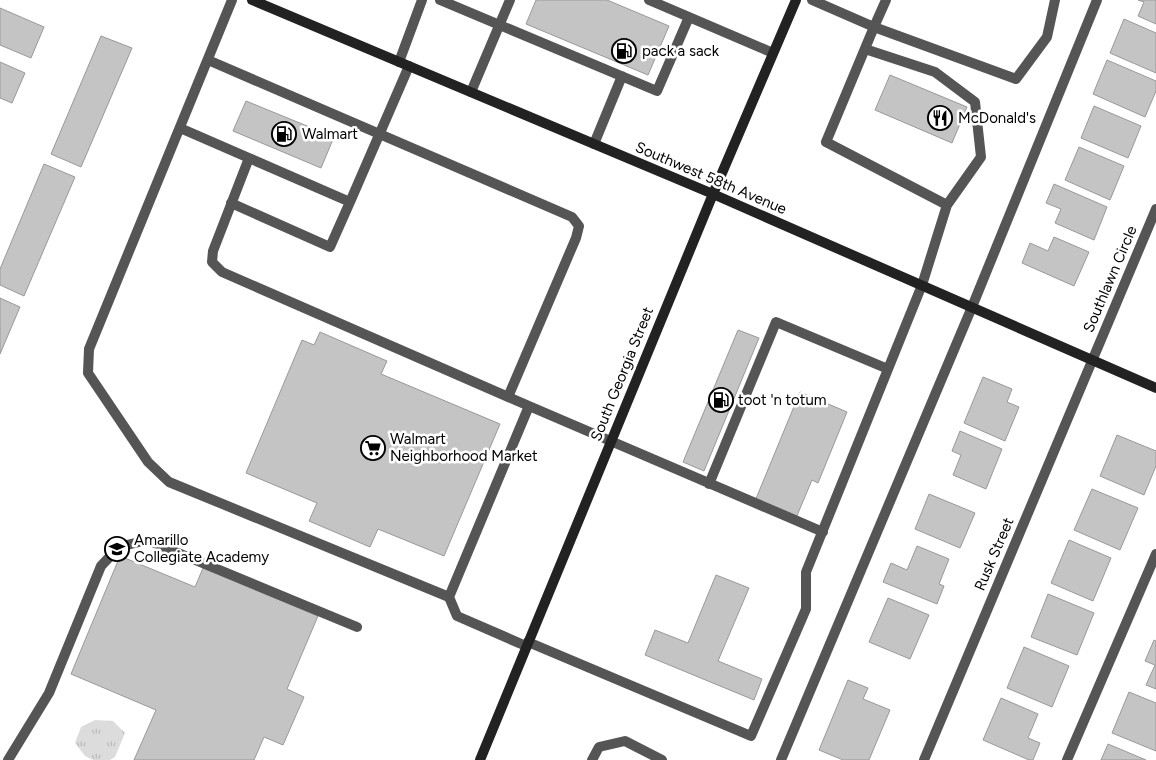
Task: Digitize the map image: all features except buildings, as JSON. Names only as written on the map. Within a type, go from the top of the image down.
[{"type":"main road","name":"Southwest 58th Avenue","points":[[252,0],[713,194],[1156,388]]},
{"type":"main road","name":"South Georgia Street","points":[[480,760],[713,194],[796,0]]},
{"type":"street","points":[[232,0],[89,349],[88,373],[148,462],[169,482],[449,597],[457,616],[751,736],[806,609],[806,572],[922,285],[947,205],[981,157],[975,102],[935,72],[865,49]]},
{"type":"street","points":[[399,62],[422,0]]},
{"type":"street","points":[[440,0],[657,91],[689,17]]},
{"type":"street","points":[[471,92],[510,0]]},
{"type":"street","points":[[649,0],[666,3],[689,17],[773,53]]},
{"type":"street","points":[[812,0],[874,26],[1016,79],[1047,37],[1055,0]]},
{"type":"street","points":[[886,0],[826,142],[947,205]]},
{"type":"street","points":[[781,760],[972,307],[1096,0]]},
{"type":"street","points":[[208,60],[572,217],[579,226],[576,238],[508,397]]},
{"type":"street","points":[[231,203],[330,247],[409,66]]},
{"type":"street","points":[[594,144],[622,76]]},
{"type":"street","points":[[180,128],[350,202]]},
{"type":"street","points":[[249,158],[212,251],[212,262],[222,272],[610,442],[823,532]]},
{"type":"street","name":"Southlawn Circle","points":[[1092,361],[1156,209]]},
{"type":"street","points":[[709,484],[776,322],[888,369]]},
{"type":"street","name":"Rusk Street","points":[[924,760],[1092,361]]},
{"type":"street","points":[[449,597],[529,406]]},
{"type":"street","points":[[8,760],[49,693],[101,566],[120,546],[147,540],[357,627]]},
{"type":"street","points":[[1067,760],[1156,554]]},
{"type":"street","points":[[592,760],[599,748],[625,741],[662,760]]},
{"type":"green space","points":[[95,720],[113,721],[125,733],[115,757],[110,760],[93,760],[85,756],[75,743],[81,727]]},
{"type":"place","name":"pack a sack","points":[[624,51]]},
{"type":"place","name":"McDonald's","points":[[940,118]]},
{"type":"place","name":"Walmart","points":[[284,134]]},
{"type":"place","name":"toot 'n totum","points":[[721,400]]},
{"type":"place","name":"Walmart Neighborhood Market","points":[[373,448]]},
{"type":"place","name":"Amarillo Collegiate Academy","points":[[117,549]]}]
